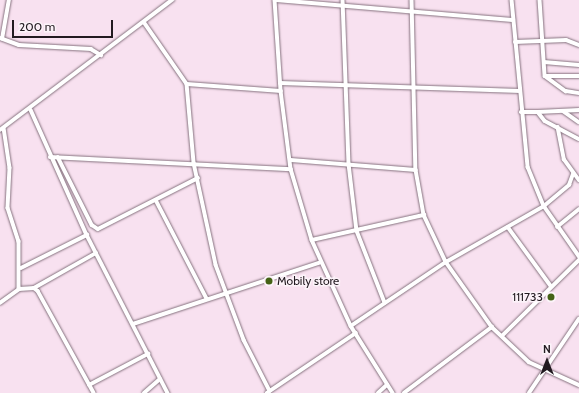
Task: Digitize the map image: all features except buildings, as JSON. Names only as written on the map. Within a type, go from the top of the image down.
[{"type":"street","points":[[9,0],[1,38],[19,45],[91,49],[101,55]]},
{"type":"street","points":[[19,289],[21,268],[18,234],[8,208],[10,168],[2,129],[31,110],[172,0]]},
{"type":"street","points":[[393,393],[351,326],[319,263],[312,240],[291,169],[280,82],[275,0],[513,20]]},
{"type":"street","points":[[343,0],[349,164],[357,231],[385,303]]},
{"type":"street","points":[[412,0],[412,87],[416,170],[424,215],[446,262],[492,327],[521,356],[579,385]]},
{"type":"street","points":[[512,0],[521,112],[528,167],[544,206],[557,227],[579,256]]},
{"type":"street","points":[[540,0],[541,40],[546,76],[566,91],[579,93]]},
{"type":"street","points":[[144,22],[187,84],[194,163],[225,293],[269,392],[356,333]]},
{"type":"street","points":[[516,42],[566,40],[579,45]]},
{"type":"street","points":[[544,62],[579,65]]},
{"type":"street","points":[[546,76],[579,76]]},
{"type":"street","points":[[280,82],[520,91]]},
{"type":"street","points":[[187,84],[281,91]]},
{"type":"street","points":[[31,110],[50,157],[87,235],[168,393]]},
{"type":"street","points":[[521,112],[579,110]]},
{"type":"street","points":[[563,111],[579,122]]},
{"type":"street","points":[[538,112],[558,127],[579,139]]},
{"type":"street","points":[[558,127],[561,152],[573,174],[579,180]]},
{"type":"street","points":[[50,157],[291,169]]},
{"type":"street","points":[[58,158],[94,228],[102,228],[198,178]]},
{"type":"street","points":[[291,160],[416,170]]},
{"type":"street","points":[[351,326],[446,262],[544,206],[569,185],[573,174]]},
{"type":"street","points":[[156,200],[207,299]]},
{"type":"street","points":[[557,227],[579,208]]},
{"type":"street","points":[[312,240],[424,215]]},
{"type":"street","points":[[508,227],[551,286]]},
{"type":"street","points":[[21,268],[87,235]]},
{"type":"street","points":[[575,251],[579,247]]},
{"type":"street","points":[[0,303],[19,289],[34,288],[96,253]]},
{"type":"street","points":[[502,336],[579,260]]},
{"type":"street","points":[[133,324],[319,263]]},
{"type":"street","points":[[34,288],[94,393]]},
{"type":"street","points":[[529,393],[579,319]]},
{"type":"street","points":[[404,393],[492,327]]},
{"type":"street","points":[[90,385],[148,354]]},
{"type":"street","points":[[144,393],[160,379]]},
{"type":"street","points":[[378,393],[387,385]]},
{"type":"place","name":"Mobily store","points":[[269,281]]},
{"type":"place","name":"111733","points":[[551,297]]}]
